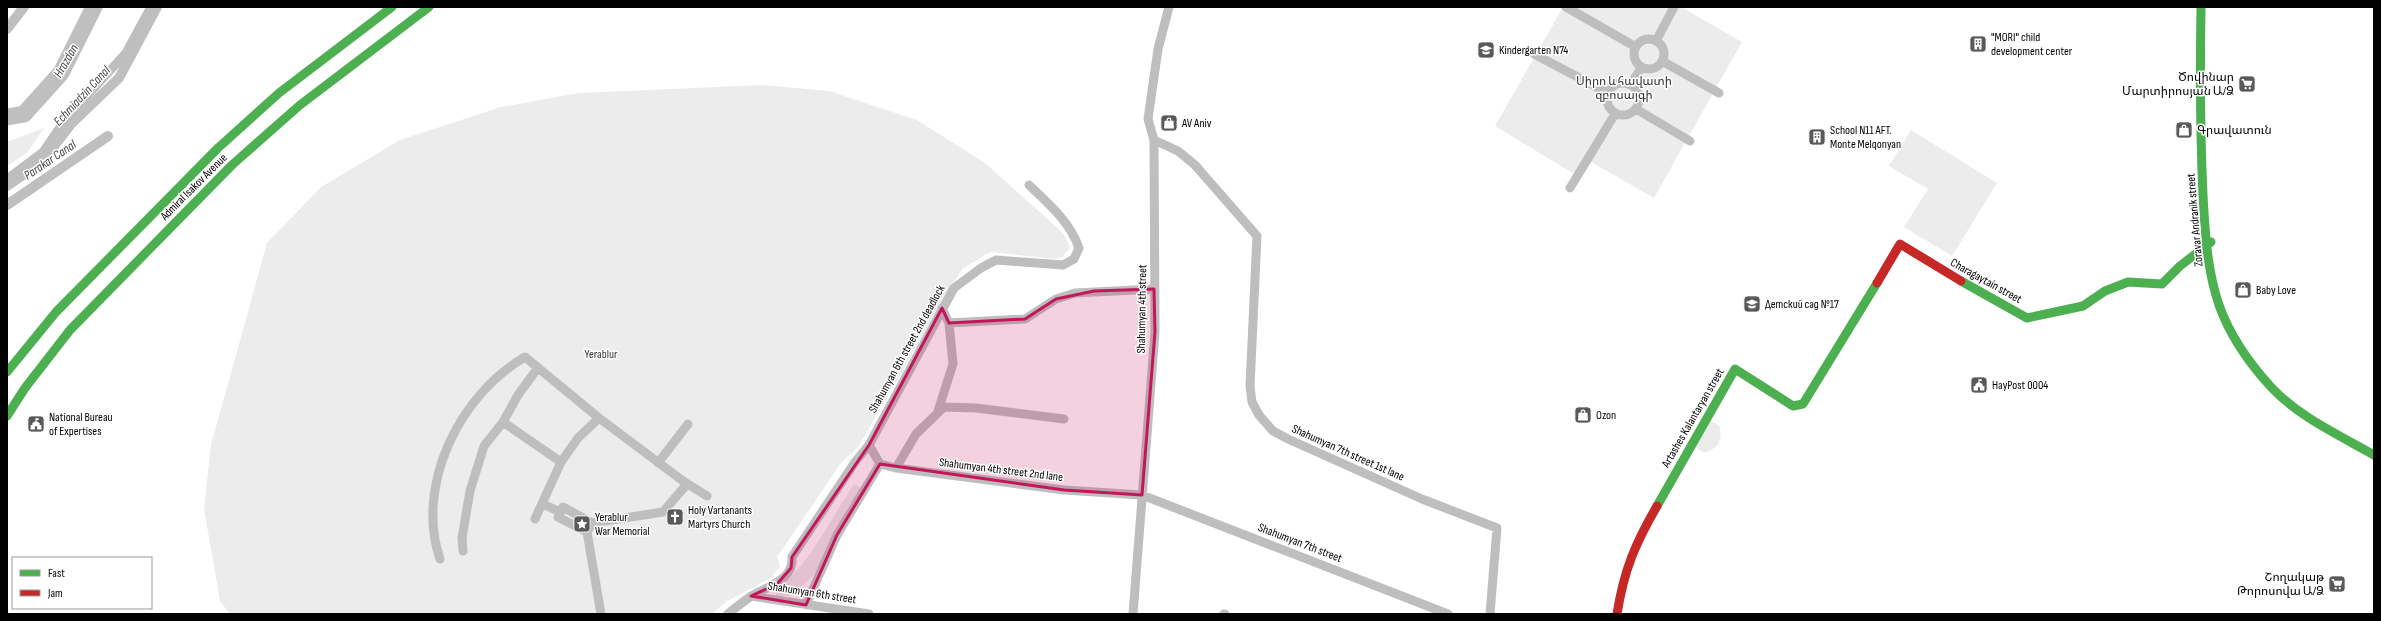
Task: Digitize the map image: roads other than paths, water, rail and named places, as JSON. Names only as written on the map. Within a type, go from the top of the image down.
[{"type":"main road","name":"Admiral Isakov Avenue","points":[[7,372],[56,312],[218,148],[279,93],[392,7]]},
{"type":"main road","name":"Admiral Isakov Avenue","points":[[7,416],[25,388],[70,330],[232,164],[300,105],[429,7]]},
{"type":"main road","name":"Zoravar Andranik street","points":[[2201,7],[2199,112],[2209,244],[2218,298],[2236,342],[2251,364],[2271,387],[2287,401],[2374,455]]},
{"type":"main road","name":"Zoravar Andranik street","points":[[2206,7],[2204,101],[2209,244],[2219,290],[2228,315],[2239,339],[2275,384],[2290,396],[2374,448]]},
{"type":"main road","name":"Charagaytain street","points":[[1900,244],[1999,304],[2027,318],[2083,306],[2105,291],[2128,282],[2162,284],[2180,266],[2209,244]]},
{"type":"main road","name":"Artashes Kalantaryan street","points":[[1617,614],[1619,612],[1623,579],[1640,536],[1735,369],[1793,406],[1803,404],[1900,244]]},
{"type":"street","points":[[7,179],[44,152],[65,120],[126,53],[151,7]]},
{"type":"street","name":"Shahumyan 4th street","points":[[1133,614],[1155,332],[1154,140],[1148,119],[1158,49],[1169,7]]},
{"type":"street","points":[[1566,7],[1636,47]]},
{"type":"street","points":[[1656,41],[1674,7]]},
{"type":"street","points":[[1644,40],[1656,41],[1663,50],[1662,61],[1653,68],[1642,67],[1635,58],[1636,47],[1644,40]]},
{"type":"street","points":[[1534,54],[1608,92]]},
{"type":"street","points":[[1662,61],[1718,93]]},
{"type":"street","points":[[1630,85],[1642,67]]},
{"type":"street","points":[[1618,84],[1630,85],[1638,96],[1636,109],[1626,115],[1615,114],[1607,104],[1608,92],[1618,84]]},
{"type":"street","points":[[1636,109],[1690,141]]},
{"type":"street","points":[[1570,188],[1615,114]]},
{"type":"street","name":"Shahumyan 7th street 1st lane","points":[[1154,140],[1178,151],[1195,165],[1257,236],[1250,386],[1252,402],[1259,415],[1273,431],[1311,451],[1497,528],[1490,614]]},
{"type":"street","name":"Shahumyan 6th street 2nd deadlock","points":[[728,614],[751,596],[777,584],[791,568],[792,557],[855,462],[869,445],[954,288],[962,280],[996,260],[1063,265],[1074,259],[1079,248],[1075,236],[1057,211],[1029,185]]},
{"type":"street","points":[[949,323],[1025,318],[1056,299],[1075,293],[1154,289]]},
{"type":"street","points":[[937,413],[945,394],[953,364],[949,323],[942,308]]},
{"type":"street","points":[[440,560],[435,546],[433,502],[436,482],[445,454],[470,408],[508,367],[525,357],[537,369],[599,418],[687,484],[706,496]]},
{"type":"street","points":[[464,552],[462,538],[470,491],[484,446],[503,422],[518,395],[537,369]]},
{"type":"street","points":[[896,468],[916,434],[944,407],[976,408],[1064,418]]},
{"type":"street","points":[[535,518],[543,504],[561,462],[578,438],[599,418]]},
{"type":"street","points":[[503,422],[561,462]]},
{"type":"street","points":[[658,462],[688,424]]},
{"type":"street","points":[[806,606],[837,535],[880,464],[869,445]]},
{"type":"street","name":"Shahumyan 4th street 2nd lane","points":[[880,464],[896,468],[1064,490],[1142,495]]},
{"type":"street","points":[[587,532],[558,517],[563,507],[592,522],[663,512],[687,484]]},
{"type":"street","name":"Shahumyan 7th street","points":[[1142,495],[1448,614]]},
{"type":"street","points":[[543,504],[560,512]]},
{"type":"street","points":[[592,522],[587,532],[601,614]]},
{"type":"street","name":"Shahumyan 6th street","points":[[751,596],[806,606],[869,614]]},
{"type":"waterway","points":[[7,29],[24,7]]},
{"type":"waterway","name":"Hrazdan","points":[[7,117],[24,114],[61,73],[94,7]]},
{"type":"waterway","name":"Echmiadzin Canal","points":[[7,186],[42,162],[71,124],[119,78],[157,7]]},
{"type":"waterway","name":"Parakar Canal","points":[[7,205],[108,136]]},
{"type":"place","name":"\"MORI\" child development center","points":[[1978,44]]},
{"type":"place","name":"Kindergarten N74","points":[[1486,50]]},
{"type":"place","name":"Ծովինար Մարտիրոսյան Ա/Ձ","points":[[2247,84]]},
{"type":"place","name":"AV Aniv","points":[[1169,123]]},
{"type":"place","name":"Գրավատուն","points":[[2184,130]]},
{"type":"place","name":"School N11 AFT. Monte Melqonyan","points":[[1817,137]]},
{"type":"place","name":"Baby Love","points":[[2243,290]]},
{"type":"place","name":"Детский сад №17","points":[[1752,304]]},
{"type":"place","name":"HayPost 0004","points":[[1979,385]]},
{"type":"place","name":"Ozon","points":[[1583,415]]},
{"type":"place","name":"National Bureau of Expertises","points":[[36,424]]},
{"type":"place","name":"Holy Vartanants Martyrs Church","points":[[675,517]]},
{"type":"place","name":"Yerablur War Memorial","points":[[582,524]]},
{"type":"place","name":"Շողակաթ Թորոսովա Ա/Ձ","points":[[2337,584]]},
{"type":"park label","name":"Սիրո և հավատի զբոսայգի","points":[[1624,88]]},
{"type":"park label","name":"Yerablur","points":[[601,354]]}]
